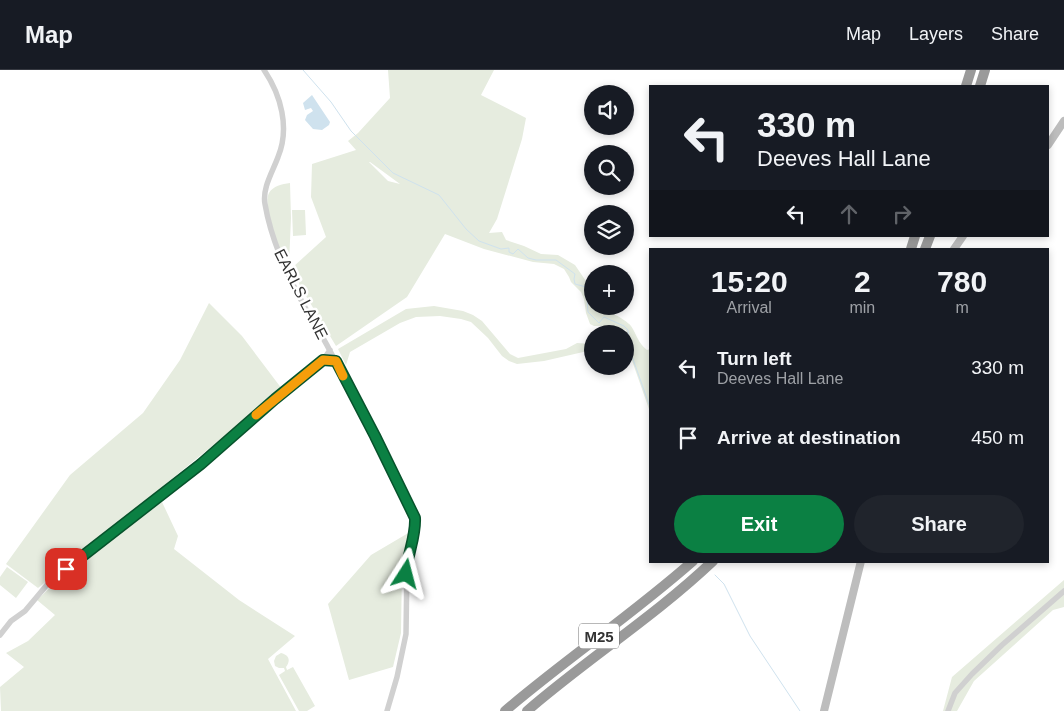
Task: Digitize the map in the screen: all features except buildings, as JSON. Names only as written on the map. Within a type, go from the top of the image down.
[{"type":"highway","points":[[966,85],[971,70]]},
{"type":"highway","points":[[980,85],[985,70]]},
{"type":"highway","name":"M25","points":[[505,711],[541,680],[661,590],[691,563]]},
{"type":"highway","name":"M25","points":[[527,711],[641,622],[709,565]]},
{"type":"main road","points":[[1049,144],[1064,121]]},
{"type":"main road","points":[[955,248],[962,237]]},
{"type":"main road","points":[[824,711],[861,563]]},
{"type":"street","name":"EARLS LANE","points":[[264,70],[276,93],[284,124],[280,154],[266,188],[264,199],[277,246],[291,281],[336,361],[415,518],[416,528],[407,565],[408,617],[406,634],[397,677],[387,711]]},
{"type":"street","points":[[0,635],[11,621],[25,611],[51,580],[201,464],[323,360],[330,350]]},
{"type":"street","points":[[323,360],[336,361]]},
{"type":"street","points":[[948,711],[955,693],[972,674],[1064,591]]},
{"type":"shaded area","points":[[388,70],[494,70],[481,95],[526,118],[522,139],[497,219],[489,233],[502,232],[506,240],[541,254],[558,255],[575,265],[584,278],[584,299],[564,269],[554,264],[533,262],[484,249],[445,234],[407,297],[336,346],[300,286],[293,267],[326,237],[311,197],[312,164],[356,150],[348,141],[358,133],[390,98]],"holes":[[[369,162],[400,184],[388,181]]]},
{"type":"shaded area","points":[[290,183],[289,264],[285,263],[276,238],[267,199],[269,193],[275,187]]},
{"type":"shaded area","points":[[292,210],[305,210],[306,235],[293,236]]},
{"type":"shaded area","points":[[209,303],[242,336],[282,389],[38,588],[6,564],[70,475],[143,413],[180,360]]},
{"type":"shaded area","points":[[434,306],[463,311],[473,315],[482,321],[510,354],[518,358],[566,349],[577,343],[584,343],[584,352],[544,361],[517,364],[502,356],[488,338],[471,322],[440,316],[416,317],[400,323],[350,352],[346,365],[338,349],[406,309]]},
{"type":"shaded area","points":[[587,315],[616,315],[630,325],[592,325]]},
{"type":"shaded area","points":[[634,331],[642,345],[647,350],[649,349],[649,409],[634,366]]},
{"type":"shaded area","points":[[162,502],[178,536],[174,549],[239,600],[295,636],[268,659],[296,711],[1,711],[0,687],[24,667],[6,653],[28,641],[55,615],[37,600],[58,580]]},
{"type":"shaded area","points":[[410,532],[402,566],[401,633],[393,667],[349,680],[328,604],[371,555]]},
{"type":"shaded area","points":[[7,567],[28,582],[16,598],[0,585],[0,577]]},
{"type":"shaded area","points":[[1064,580],[1064,607],[1053,610],[974,681],[957,711],[943,711],[952,677]]},
{"type":"shaded area","points":[[281,653],[288,658],[287,670],[293,667],[315,706],[307,711],[299,711],[279,675],[285,671],[284,668],[275,666],[274,661],[276,656]]},
{"type":"water","points":[[312,95],[330,122],[322,130],[313,129],[305,120],[307,115],[313,111],[311,108],[305,110],[303,103]]},
{"type":"waterway","points":[[303,70],[331,102],[351,131],[393,173],[439,195],[466,229],[479,241],[501,249],[509,248],[509,252],[513,254],[518,249],[528,258],[536,260],[556,260],[575,274],[575,284],[586,287],[588,312],[599,323],[604,317],[624,326],[628,330],[629,348],[649,404]]},
{"type":"waterway","points":[[715,575],[724,584],[750,636],[800,711]]},
{"type":"slow traffic","points":[[256,415],[323,360],[336,361],[343,376]]},
{"type":"route","points":[[66,569],[201,464],[240,428],[323,360],[336,361],[415,518],[416,528],[409,552],[406,574]]}]
